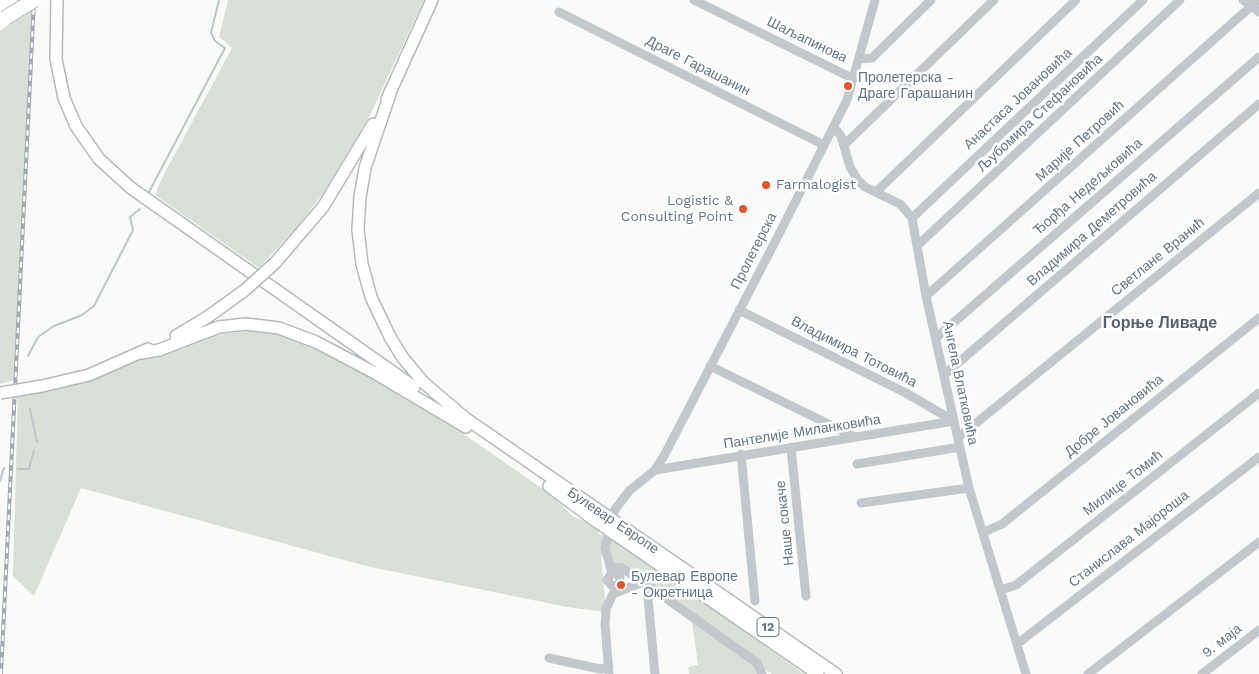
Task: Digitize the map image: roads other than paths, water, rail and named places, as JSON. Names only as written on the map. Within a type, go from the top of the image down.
[{"type":"highway","points":[[4,10],[34,0]]},
{"type":"main road","points":[[57,0],[56,58],[64,98],[76,126],[99,159],[131,188],[463,421]]},
{"type":"main road","points":[[432,0],[390,94],[369,153],[362,181],[358,230],[362,264],[371,297],[396,348],[424,383],[463,421]]},
{"type":"main road","points":[[0,393],[42,386],[89,374],[141,353],[182,333],[244,290],[275,263],[307,229],[334,190],[390,94]]},
{"type":"main road","points":[[141,353],[159,350],[219,327],[246,324],[279,328],[303,336],[463,421]]},
{"type":"main road","name":"Булевар Европе","points":[[463,421],[818,674]]},
{"type":"main road","name":"Булевар Европе","points":[[611,525],[836,674]]},
{"type":"street","name":"Шаљапинова","points":[[694,0],[854,79]]},
{"type":"street","name":"Пролетерска","points":[[613,590],[607,580],[611,570],[605,548],[614,511],[620,501],[655,470],[834,127],[854,79],[875,0]]},
{"type":"street","points":[[859,59],[872,58],[931,0]]},
{"type":"street","points":[[844,145],[994,0]]},
{"type":"street","points":[[876,192],[1076,0]]},
{"type":"street","name":"Анастаса Јовановића","points":[[912,218],[1143,0]]},
{"type":"street","name":"Љубомира Стефановића","points":[[918,245],[1180,0]]},
{"type":"street","points":[[1251,2],[1259,12]]},
{"type":"street","name":"Марије Петровић","points":[[926,296],[1251,2]]},
{"type":"street","name":"Драге Гарашанин","points":[[559,12],[824,145]]},
{"type":"street","name":"Ђорђа Недељковића","points":[[936,338],[1259,57]]},
{"type":"street","name":"Владимира Деметровића","points":[[944,375],[1259,104]]},
{"type":"street","points":[[834,127],[844,145],[850,167],[858,180],[865,186],[900,204],[912,218]]},
{"type":"street","name":"Светлане Вранић","points":[[959,437],[1259,193]]},
{"type":"street","name":"Ангела Влатковића","points":[[912,218],[926,296],[969,488],[1026,674]]},
{"type":"street","name":"Владимира Тотовића","points":[[739,310],[906,393],[954,421]]},
{"type":"street","name":"Добре Јовановића","points":[[984,532],[1002,524],[1259,318]]},
{"type":"street","points":[[710,366],[855,437]]},
{"type":"street","name":"Милице Томић","points":[[1001,590],[1016,585],[1259,393]]},
{"type":"street","name":"Пантелије Миланковића","points":[[655,470],[741,454],[791,448],[954,421]]},
{"type":"street","points":[[857,464],[960,447]]},
{"type":"street","name":"Наше сокаче","points":[[791,448],[806,596]]},
{"type":"street","points":[[741,454],[755,601]]},
{"type":"street","name":"Станислава Мајороша","points":[[1017,644],[1259,457]]},
{"type":"street","points":[[861,503],[969,488]]},
{"type":"street","points":[[1088,674],[1259,542]]},
{"type":"street","points":[[611,570],[622,568],[757,663],[762,674]]},
{"type":"street","points":[[549,658],[609,671],[605,625],[606,609],[613,590],[645,585]]},
{"type":"street","points":[[645,585],[655,674]]},
{"type":"street","name":"9. маја","points":[[1202,674],[1259,630]]},
{"type":"waterway","points":[[149,192],[225,48],[215,41],[211,33],[219,0]]},
{"type":"waterway","points":[[28,356],[38,337],[54,326],[82,315],[94,306],[133,230],[130,217],[140,209]]},
{"type":"waterway","points":[[30,409],[37,442]]},
{"type":"waterway","points":[[18,469],[29,469],[34,450]]},
{"type":"waterway","points":[[0,481],[4,468]]},
{"type":"railway","points":[[1,674],[34,0]]},
{"type":"place","name":"Пролетерска - Драге Гарашанин","points":[[848,86]]},
{"type":"place","name":"Farmalogist","points":[[766,185]]},
{"type":"place","name":"Logistic & Consulting Point","points":[[743,209]]},
{"type":"place","name":"Булевар Европе - Окретница","points":[[621,585]]},
{"type":"district","name":"Горње Ливаде","points":[[1160,323]]}]
